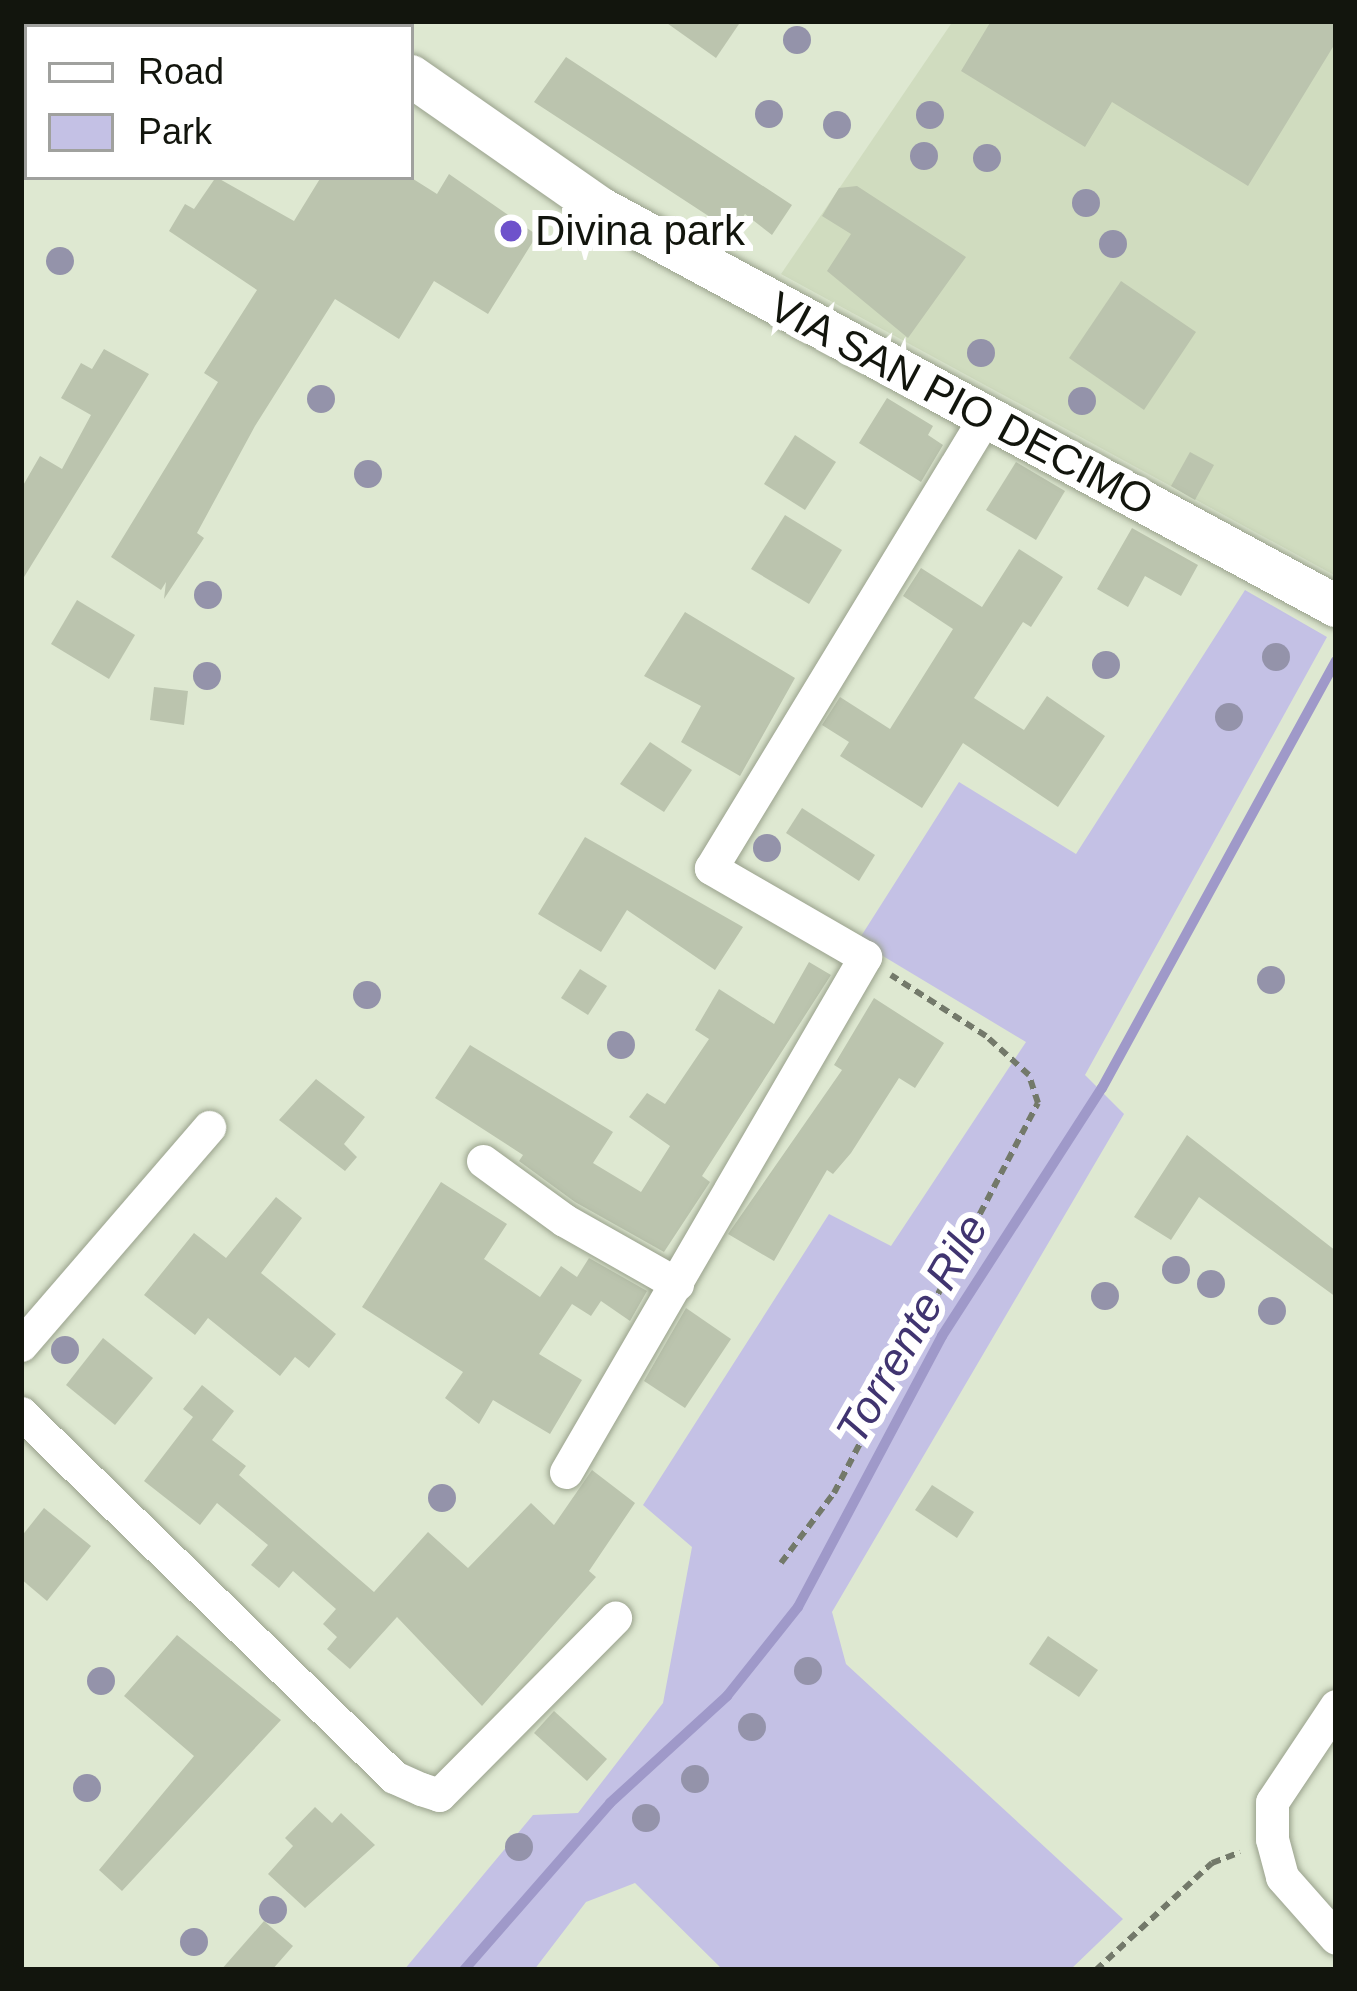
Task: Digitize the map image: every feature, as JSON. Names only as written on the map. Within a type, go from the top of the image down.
[{"type":"street","name":"VIA SAN PIO DECIMO","points":[[414,78],[600,208],[1324,599]]},
{"type":"street","points":[[566,1472],[865,957],[711,868],[984,419]]},
{"type":"street","points":[[21,1345],[209,1127]]},
{"type":"street","points":[[484,1161],[564,1220],[677,1284]]},
{"type":"street","points":[[21,1413],[394,1777],[422,1790],[439,1795],[615,1618]]},
{"type":"street","points":[[1336,1706],[1273,1802],[1272,1839],[1282,1877],[1336,1938]]},
{"type":"path","points":[[781,1563],[834,1493],[1038,1103],[1029,1076],[986,1036],[865,957]]},
{"type":"path","points":[[1096,1970],[1212,1864],[1272,1839]]},
{"type":"shaded area","points":[[953,21],[1336,21],[1336,576],[781,274]]},
{"type":"green space","points":[[1245,590],[1327,637],[1085,1075],[1124,1114],[832,1612],[846,1664],[1123,1919],[1070,1970],[723,1970],[635,1883],[586,1902],[534,1970],[404,1970],[533,1815],[578,1813],[663,1703],[692,1547],[643,1505],[829,1214],[891,1246],[1026,1042],[858,941],[959,782],[1076,854]]},
{"type":"building","points":[[664,21],[741,21],[716,58]]},
{"type":"building","points":[[991,21],[1336,21],[1336,42],[1248,186],[1112,102],[1085,147],[961,71]]},
{"type":"building","points":[[566,57],[792,205],[772,235],[745,214],[733,232],[534,102]]},
{"type":"building","points":[[449,174],[537,235],[488,314],[434,281],[399,339],[335,299],[255,426],[197,533],[204,538],[164,599],[166,582],[161,590],[111,557],[218,382],[204,373],[257,290],[169,231],[185,204],[194,209],[214,180],[294,221],[319,180],[414,180],[437,194]]},
{"type":"building","points":[[857,186],[966,257],[908,338],[827,271],[851,234],[822,216],[839,188]]},
{"type":"building","points":[[1121,281],[1196,332],[1144,410],[1069,358]]},
{"type":"building","points":[[104,349],[149,374],[21,582],[21,489],[40,456],[62,469],[91,415],[61,398],[81,363],[92,369]]},
{"type":"building","points":[[887,398],[933,426],[928,435],[943,445],[921,482],[859,443]]},
{"type":"building","points":[[795,435],[836,462],[805,510],[764,484]]},
{"type":"building","points":[[1190,452],[1214,465],[1195,500],[1171,486]]},
{"type":"building","points":[[1016,462],[1065,491],[1036,540],[986,510]]},
{"type":"building","points":[[785,515],[842,550],[809,604],[751,569]]},
{"type":"building","points":[[1132,528],[1198,565],[1181,596],[1145,576],[1128,607],[1097,589]]},
{"type":"building","points":[[1019,549],[1063,577],[1031,627],[1023,622],[974,698],[1024,730],[1047,696],[1105,736],[1058,807],[963,743],[922,808],[840,756],[849,742],[822,725],[840,697],[890,729],[953,629],[903,596],[921,568],[982,607]]},
{"type":"building","points":[[77,600],[135,635],[109,679],[51,644]]},
{"type":"building","points":[[685,612],[795,678],[740,776],[681,742],[701,706],[644,676]]},
{"type":"building","points":[[154,687],[188,691],[184,725],[150,720]]},
{"type":"building","points":[[650,742],[692,770],[664,812],[620,784]]},
{"type":"building","points":[[802,808],[875,855],[859,881],[786,833]]},
{"type":"building","points":[[585,837],[743,927],[715,970],[627,910],[601,952],[538,914]]},
{"type":"building","points":[[809,962],[831,975],[702,1176],[710,1182],[664,1252],[575,1202],[519,1161],[523,1155],[435,1098],[470,1045],[613,1132],[593,1163],[641,1192],[670,1146],[629,1117],[647,1093],[665,1104],[709,1039],[695,1030],[719,989],[774,1024]]},
{"type":"building","points":[[580,969],[607,986],[588,1015],[561,998]]},
{"type":"building","points":[[874,998],[944,1043],[915,1088],[899,1078],[851,1153],[833,1174],[827,1170],[774,1261],[728,1234],[842,1070],[834,1065]]},
{"type":"building","points":[[316,1079],[365,1117],[344,1144],[357,1157],[345,1171],[279,1120]]},
{"type":"building","points":[[1187,1135],[1336,1251],[1336,1297],[1199,1197],[1171,1240],[1134,1217]]},
{"type":"building","points":[[441,1182],[507,1224],[484,1259],[540,1297],[561,1266],[577,1277],[589,1258],[647,1291],[630,1321],[601,1301],[591,1316],[572,1304],[539,1354],[582,1380],[550,1434],[493,1400],[479,1424],[445,1398],[463,1372],[362,1307]]},
{"type":"building","points":[[276,1197],[302,1218],[261,1273],[336,1334],[309,1368],[295,1357],[280,1376],[208,1318],[195,1335],[144,1295],[194,1233],[226,1258]]},
{"type":"building","points":[[686,1308],[731,1339],[685,1408],[644,1381]]},
{"type":"building","points":[[103,1338],[153,1378],[115,1425],[66,1385]]},
{"type":"building","points":[[202,1385],[234,1411],[212,1440],[246,1466],[239,1475],[374,1592],[428,1532],[468,1568],[531,1503],[554,1525],[592,1470],[635,1503],[589,1571],[596,1577],[482,1706],[397,1617],[350,1669],[327,1649],[337,1637],[323,1624],[336,1609],[293,1571],[279,1588],[251,1565],[268,1545],[217,1503],[200,1525],[144,1481],[193,1417],[183,1409]]},
{"type":"building","points":[[932,1485],[974,1512],[957,1538],[915,1510]]},
{"type":"building","points":[[44,1508],[91,1546],[47,1601],[21,1579],[21,1537]]},
{"type":"building","points":[[177,1635],[281,1720],[122,1891],[99,1870],[194,1756],[124,1696]]},
{"type":"building","points":[[1048,1636],[1098,1670],[1079,1697],[1029,1664]]},
{"type":"building","points":[[554,1711],[607,1759],[587,1781],[534,1733]]},
{"type":"building","points":[[315,1807],[332,1823],[341,1813],[375,1845],[305,1908],[268,1874],[293,1846],[285,1838]]},
{"type":"building","points":[[264,1921],[293,1946],[272,1970],[221,1970]]},
{"type":"waterway","name":"Torrente Rile","points":[[464,1970],[610,1803],[727,1696],[798,1607],[942,1336],[1102,1088],[1336,661]]},
{"type":"place","name":"Divina park","points":[[511,231]]}]
